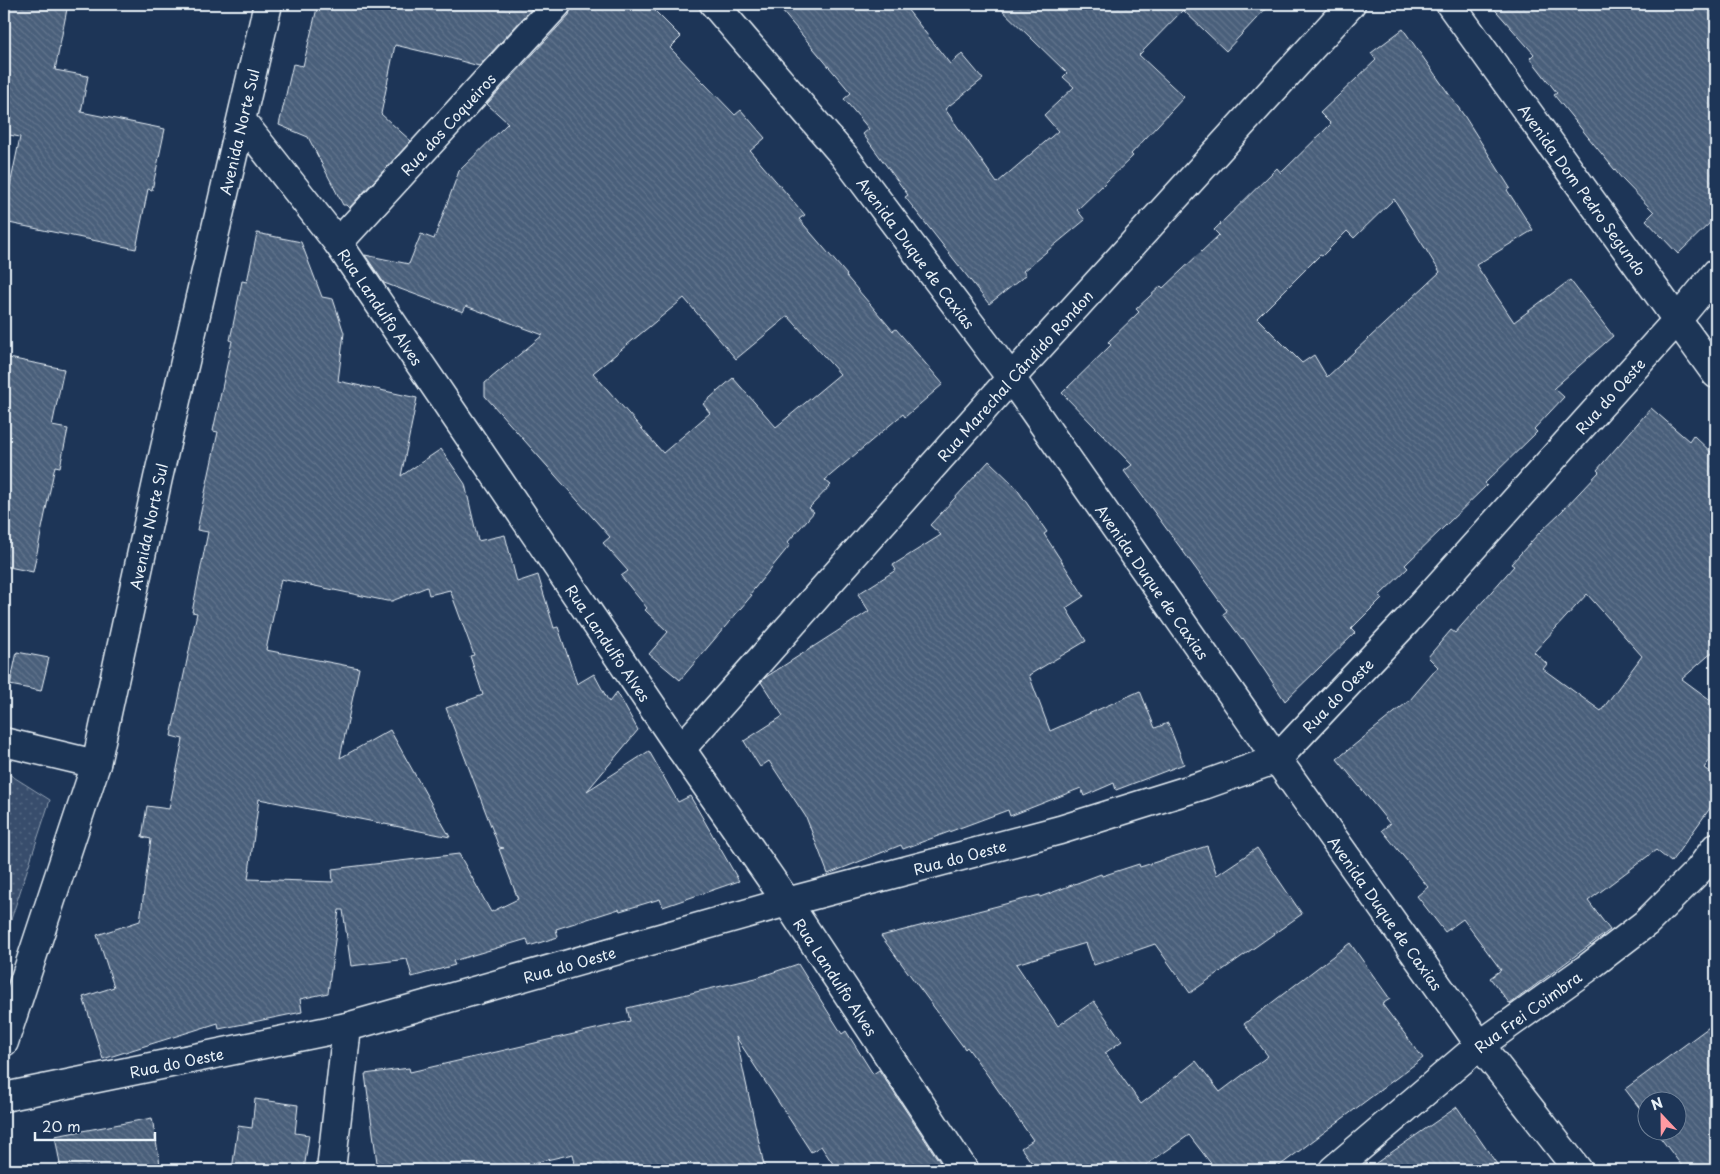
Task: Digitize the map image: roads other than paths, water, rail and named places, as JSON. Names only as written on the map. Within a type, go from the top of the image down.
[{"type":"street","name":"Avenida Norte Sul","points":[[4,1042],[96,764],[158,478],[268,4]]},
{"type":"street","name":"Rua dos Coqueiros","points":[[338,243],[557,4]]},
{"type":"street","name":"Avenida Duque de Caxias","points":[[714,4],[845,157],[1011,378],[1277,759],[1480,1045],[1578,1170]]},
{"type":"street","name":"Rua Marechal Cândido Rondon","points":[[681,749],[1011,378],[1351,4]]},
{"type":"street","name":"Avenida Dom Pedro Segundo","points":[[1450,4],[1716,374]]},
{"type":"street","name":"Rua Landulfo Alves","points":[[242,121],[338,243],[787,902],[964,1170]]},
{"type":"street","name":"Rua do Oeste","points":[[4,1097],[347,1027],[787,902],[1060,830],[1204,785],[1277,759],[1407,621],[1678,319],[1716,274]]},
{"type":"street","points":[[4,742],[96,764]]},
{"type":"street","name":"Rua Frei Coimbra","points":[[1333,1170],[1480,1045],[1586,969],[1646,923],[1699,870],[1716,848]]},
{"type":"street","points":[[331,1170],[347,1027]]}]
